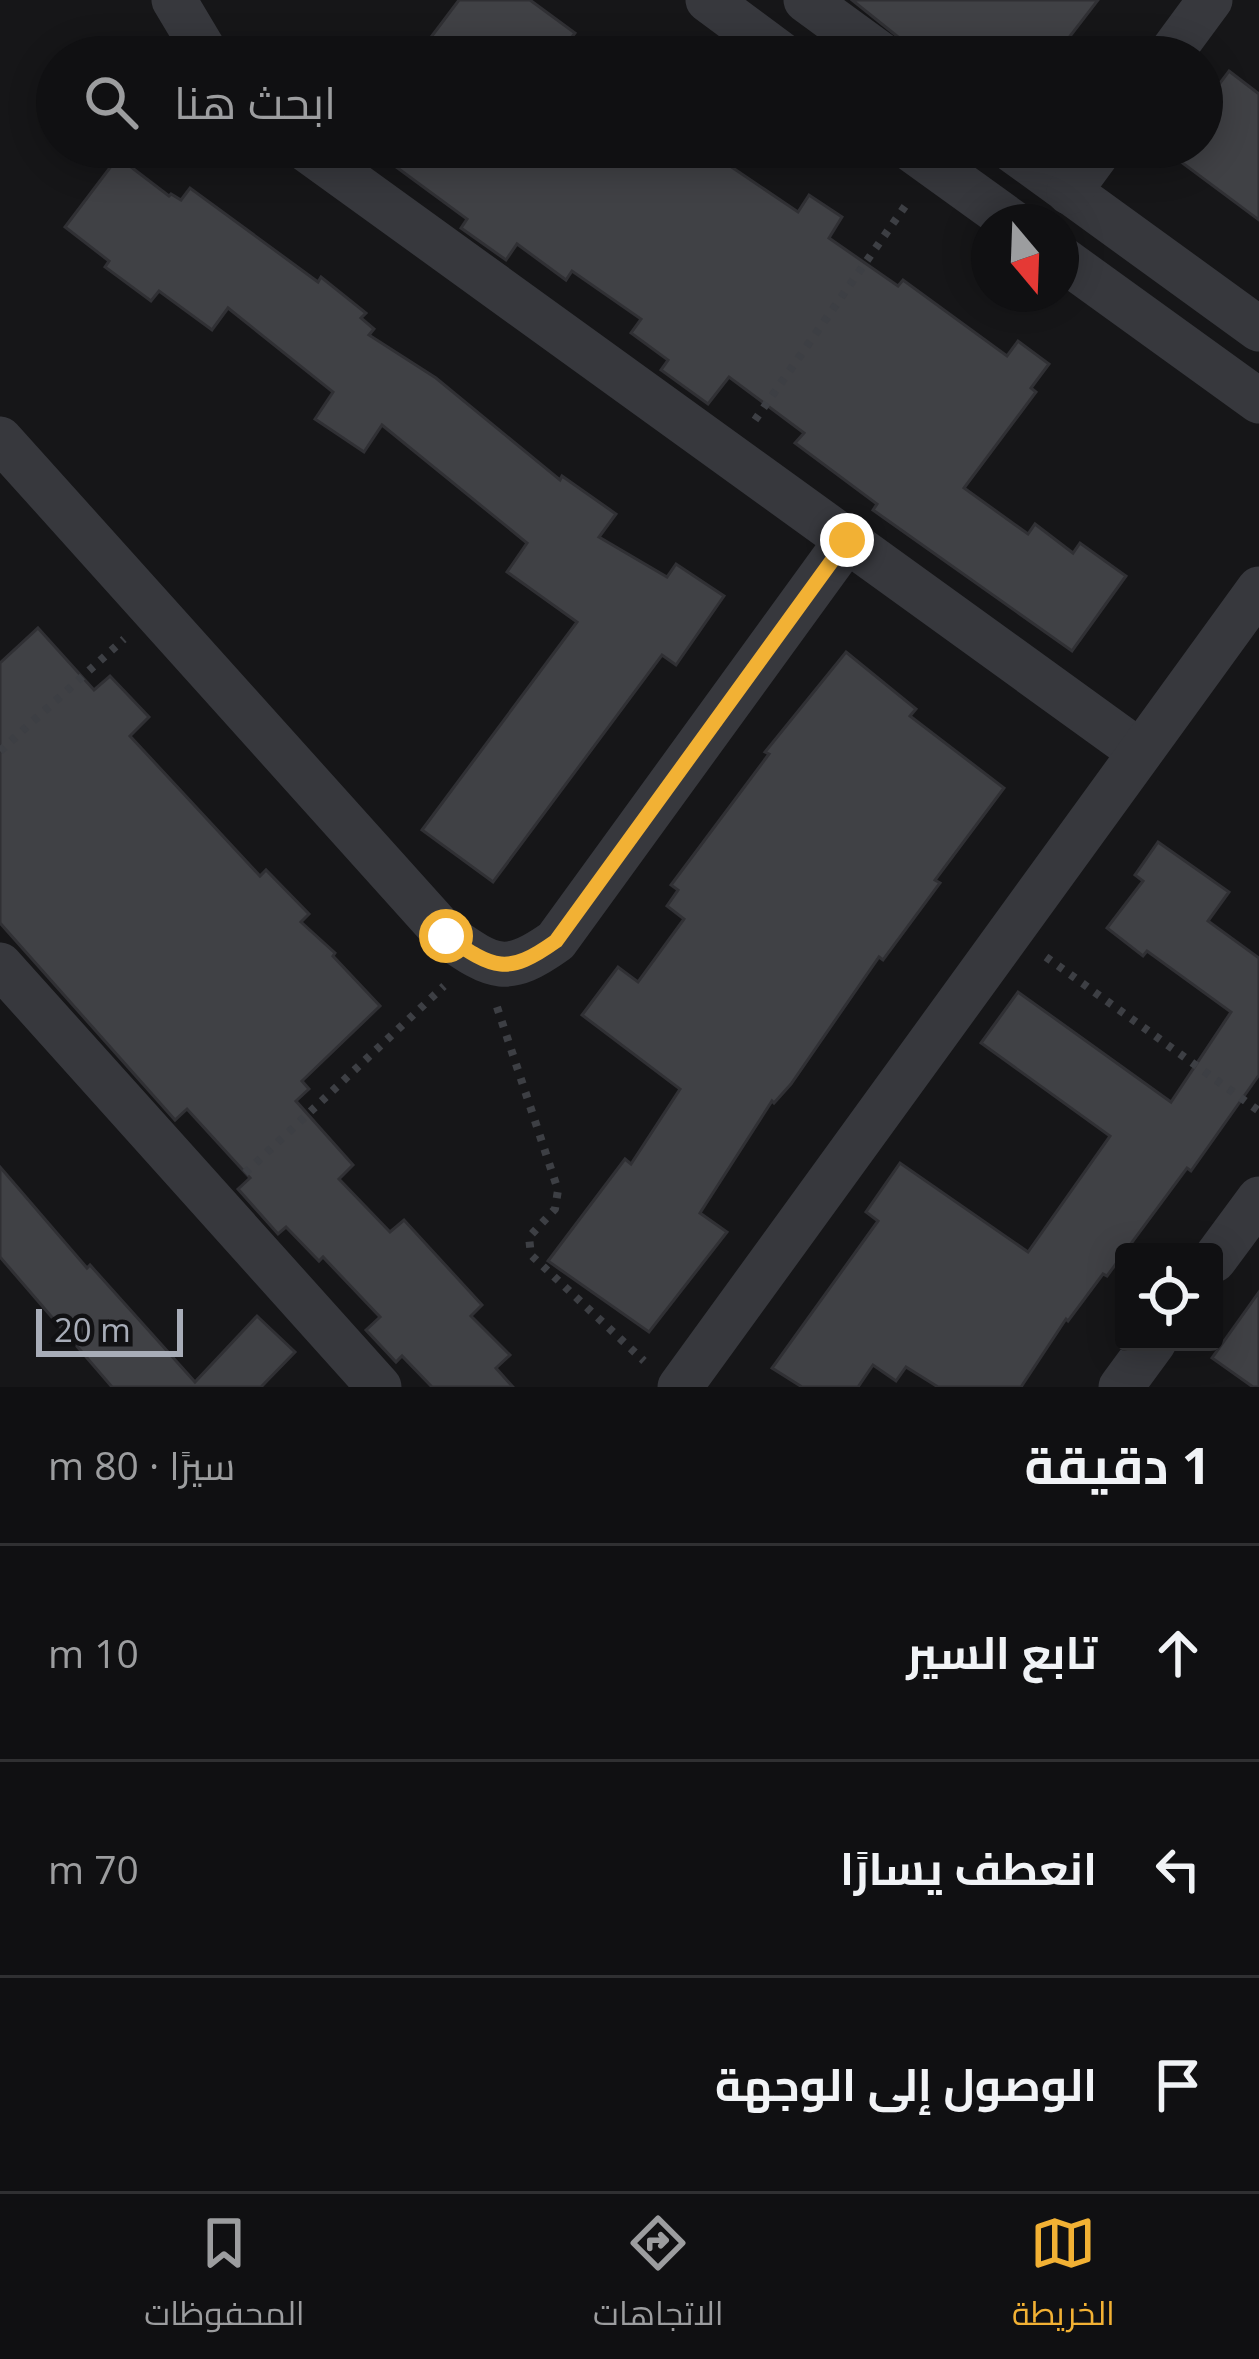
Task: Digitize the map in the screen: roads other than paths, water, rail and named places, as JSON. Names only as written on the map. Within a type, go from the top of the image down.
[{"type":"street","points":[[174,0],[195,36]]},
{"type":"street","points":[[806,0],[855,36]]},
{"type":"street","points":[[1183,36],[1210,0]]},
{"type":"street","points":[[730,7],[762,36]]},
{"type":"street","points":[[332,168],[1140,752]]},
{"type":"street","points":[[938,168],[987,204]]},
{"type":"street","points":[[1036,168],[1259,329]]},
{"type":"street","points":[[1069,192],[1087,168]]},
{"type":"street","points":[[1079,271],[1259,401]]},
{"type":"street","points":[[0,439],[446,936],[479,959],[524,964],[556,941],[847,540]]},
{"type":"street","points":[[668,1380],[1010,931],[1259,589]]},
{"type":"street","points":[[0,965],[379,1387]]},
{"type":"street","points":[[1223,1249],[1259,1199]]},
{"type":"street","points":[[1121,1387],[1147,1351]]}]
